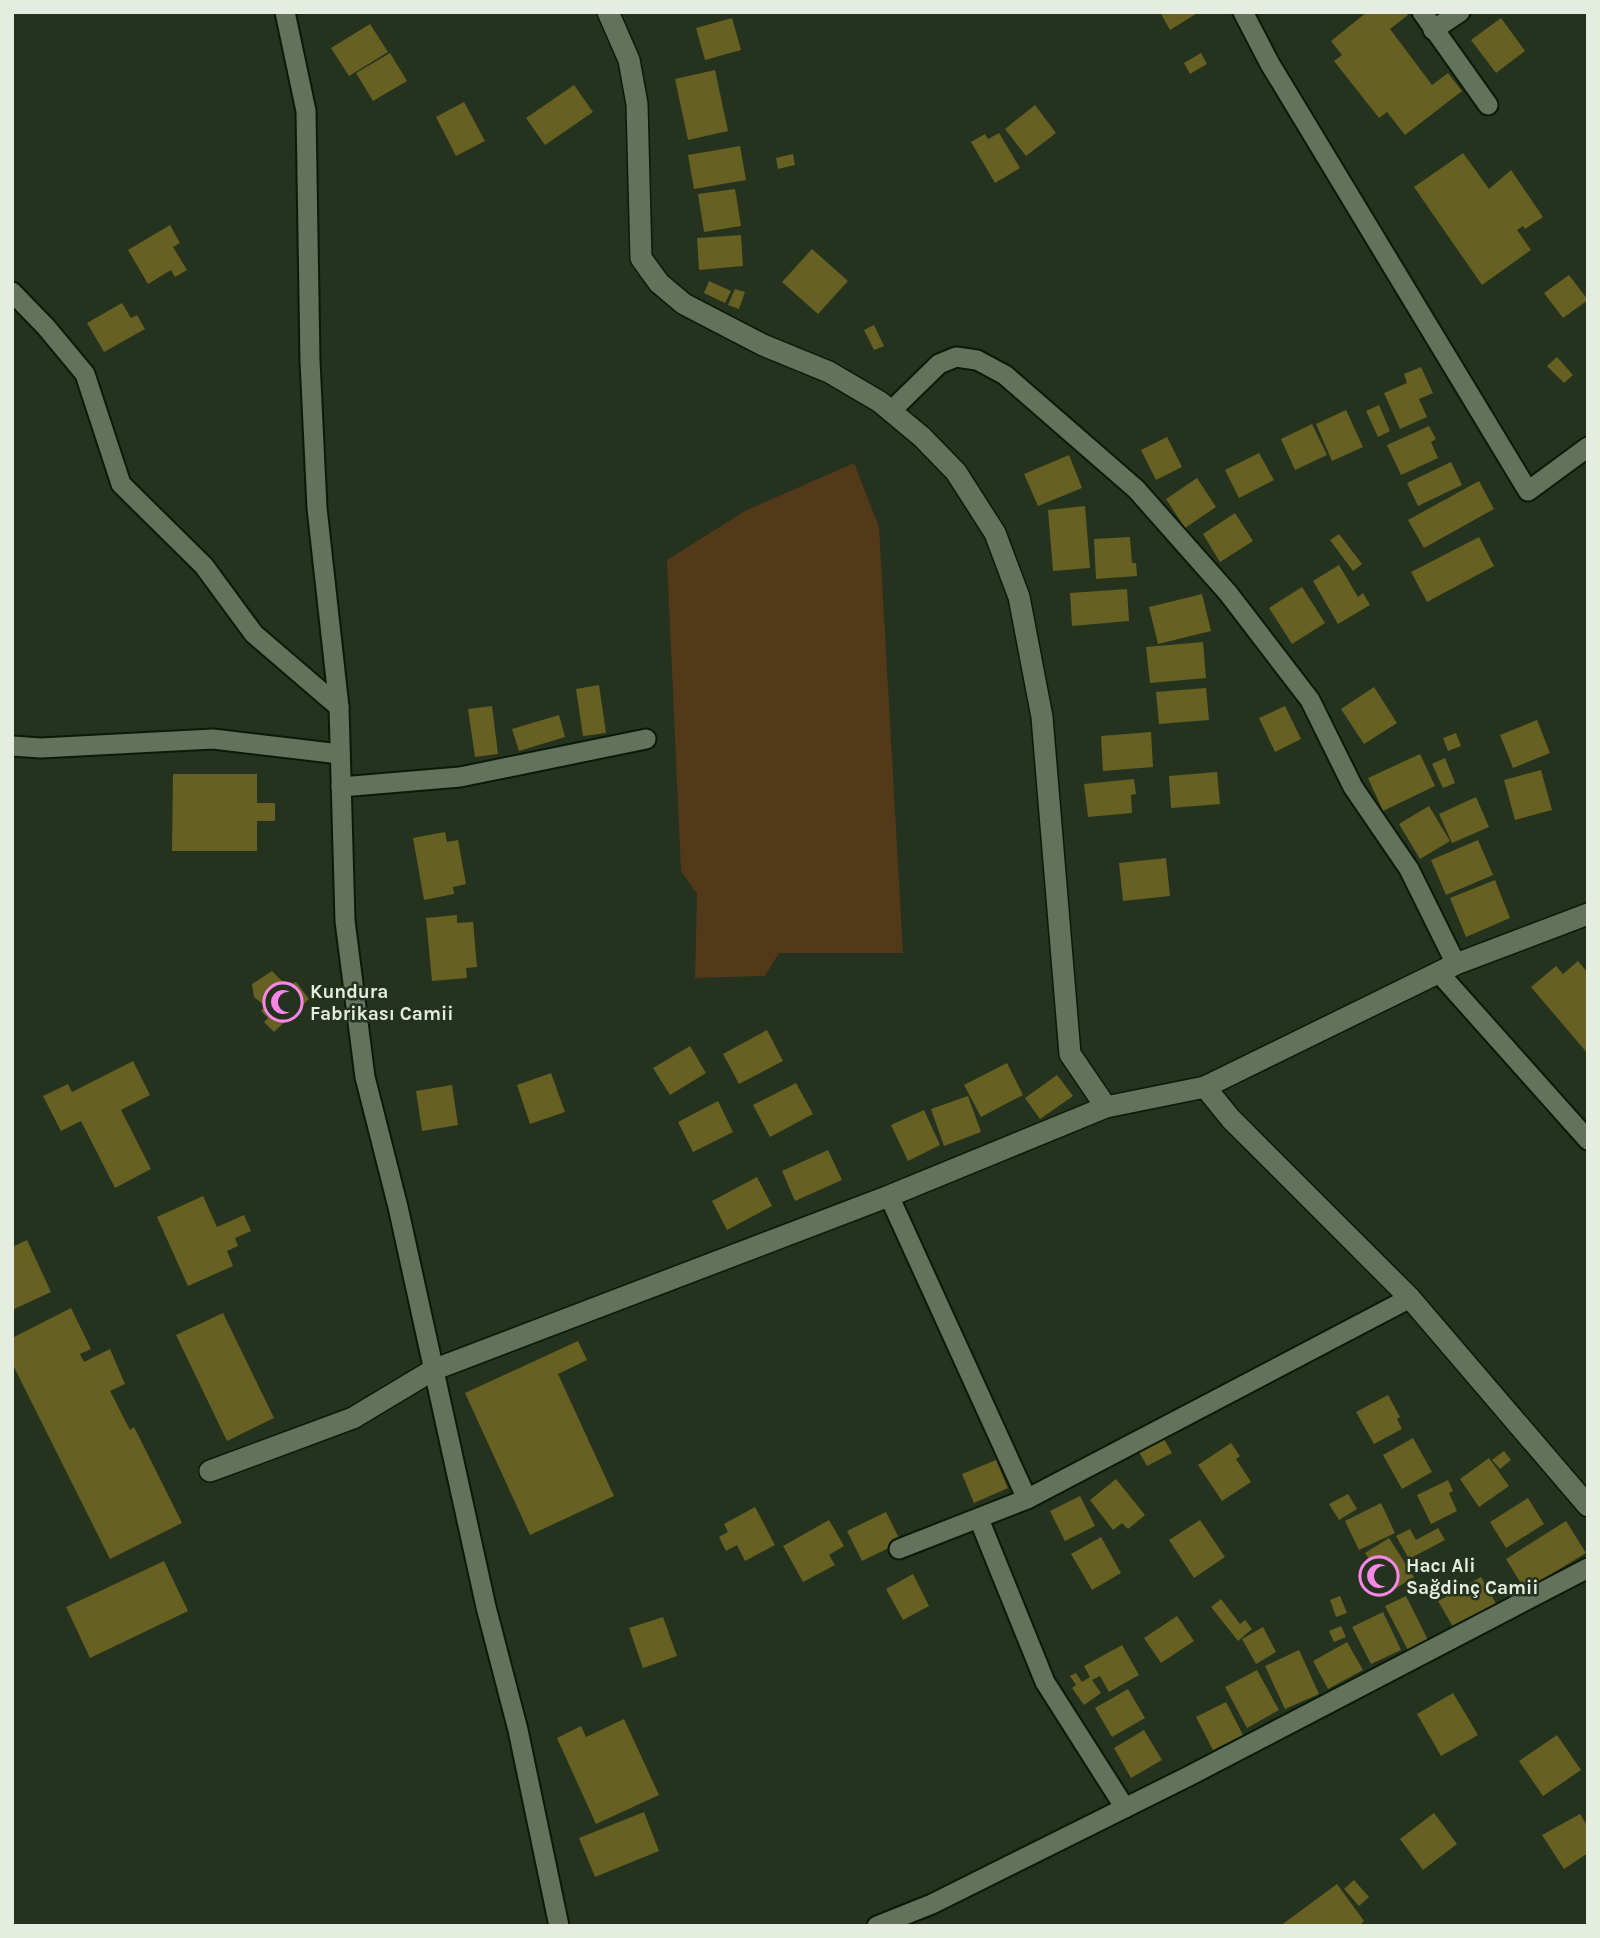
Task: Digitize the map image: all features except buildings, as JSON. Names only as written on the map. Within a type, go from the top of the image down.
[{"type":"street","points":[[285,12],[306,111],[310,361],[317,509],[339,707],[345,921],[365,1077],[398,1206],[486,1607],[518,1730],[559,1926]]},
{"type":"street","points":[[608,12],[629,60],[637,104],[641,258],[659,283],[684,304],[763,345],[829,372],[891,411],[922,437],[956,472],[995,533],[1019,597],[1042,717],[1070,1054],[1106,1107]]},
{"type":"street","points":[[1243,12],[1270,64],[1528,491],[1588,447]]},
{"type":"street","points":[[1422,12],[1488,105]]},
{"type":"street","points":[[1433,30],[1460,12]]},
{"type":"street","points":[[12,292],[46,327],[85,374],[121,484],[204,566],[254,634],[339,707]]},
{"type":"street","points":[[891,411],[939,364],[956,357],[977,360],[1005,375],[1136,489],[1228,593],[1310,700],[1353,787],[1409,869],[1448,969],[1588,1140]]},
{"type":"street","points":[[12,746],[41,748],[213,738],[340,754]]},
{"type":"street","points":[[341,788],[460,777],[646,739]]},
{"type":"street","points":[[210,1472],[353,1418],[433,1370],[889,1196],[1106,1107],[1205,1087],[1448,969],[1588,914]]},
{"type":"street","points":[[1205,1087],[1231,1119],[1410,1298],[1588,1506]]},
{"type":"street","points":[[889,1196],[1027,1499]]},
{"type":"street","points":[[899,1549],[1027,1499],[1410,1298]]},
{"type":"street","points":[[979,1519],[1045,1682],[1125,1808]]},
{"type":"street","points":[[877,1926],[933,1904],[1125,1808],[1588,1568]]},
{"type":"shaded area","points":[[854,463],[879,527],[903,953],[779,953],[765,976],[695,978],[697,894],[681,871],[667,560],[745,511]]},
{"type":"place","name":"Kundura Fabrikası Camii","points":[[283,1002]]},
{"type":"place","name":"Hacı Ali Sağdinç Camii","points":[[1379,1576]]}]
